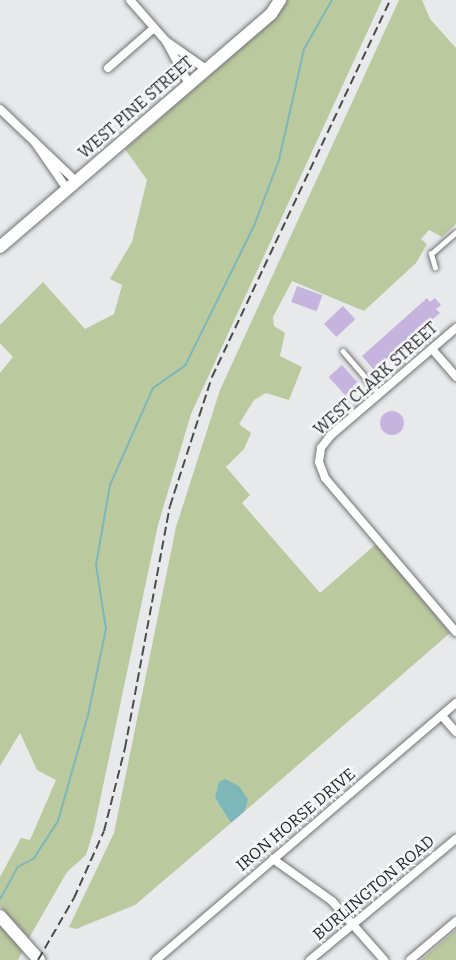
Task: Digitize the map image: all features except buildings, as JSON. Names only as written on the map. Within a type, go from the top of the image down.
[{"type":"street","points":[[130,0],[166,41],[206,69]]},
{"type":"street","name":"WEST PINE STREET","points":[[0,247],[271,14],[279,0]]},
{"type":"street","points":[[108,68],[154,28]]},
{"type":"street","points":[[166,41],[189,84]]},
{"type":"street","points":[[0,109],[33,141],[72,185]]},
{"type":"street","name":"WEST CLARK STREET","points":[[456,328],[331,435],[319,454],[325,478],[456,633]]},
{"type":"street","points":[[432,349],[456,377]]},
{"type":"street","name":"IRON HORSE DRIVE","points":[[156,960],[456,703]]},
{"type":"street","points":[[442,716],[456,732]]},
{"type":"street","name":"BURLINGTON ROAD","points":[[310,960],[456,839]]},
{"type":"street","points":[[273,859],[332,901],[384,960]]},
{"type":"street","points":[[0,916],[39,960]]},
{"type":"street","points":[[410,960],[456,921]]},
{"type":"lane","points":[[435,268],[431,254],[456,232]]},
{"type":"lane","points":[[343,351],[380,393]]},
{"type":"green space","points":[[285,0],[382,0],[191,414],[158,525],[94,829],[86,855],[67,872],[29,938],[0,906],[0,877],[21,838],[30,840],[56,780],[37,770],[20,733],[0,766],[0,373],[13,357],[0,343],[0,325],[43,282],[85,329],[114,314],[122,285],[110,279],[132,242],[147,180],[125,149],[277,17]]},
{"type":"green space","points":[[399,0],[422,0],[430,19],[456,48],[456,224],[442,237],[429,230],[421,239],[427,244],[416,263],[364,311],[292,281],[273,317],[274,326],[285,333],[280,356],[302,367],[289,400],[266,393],[254,400],[239,424],[251,433],[244,449],[226,467],[250,495],[242,503],[320,593],[376,544],[450,633],[245,811],[248,800],[215,798],[231,823],[135,905],[76,929],[69,927],[114,833],[176,527],[220,390]]},
{"type":"green space","points":[[0,923],[23,950],[18,960],[0,960]]},
{"type":"green space","points":[[456,930],[456,960],[421,960],[436,947]]},
{"type":"water","points":[[225,779],[239,786],[248,800],[245,811],[231,823],[215,798],[219,782]]},
{"type":"waterway","points":[[0,899],[18,867],[34,858],[58,821],[88,715],[106,629],[96,565],[110,485],[153,388],[185,366],[254,226],[279,160],[304,49],[332,0]]},
{"type":"railway","points":[[38,960],[74,898],[104,831],[125,748],[170,506],[212,377],[390,0]]}]
